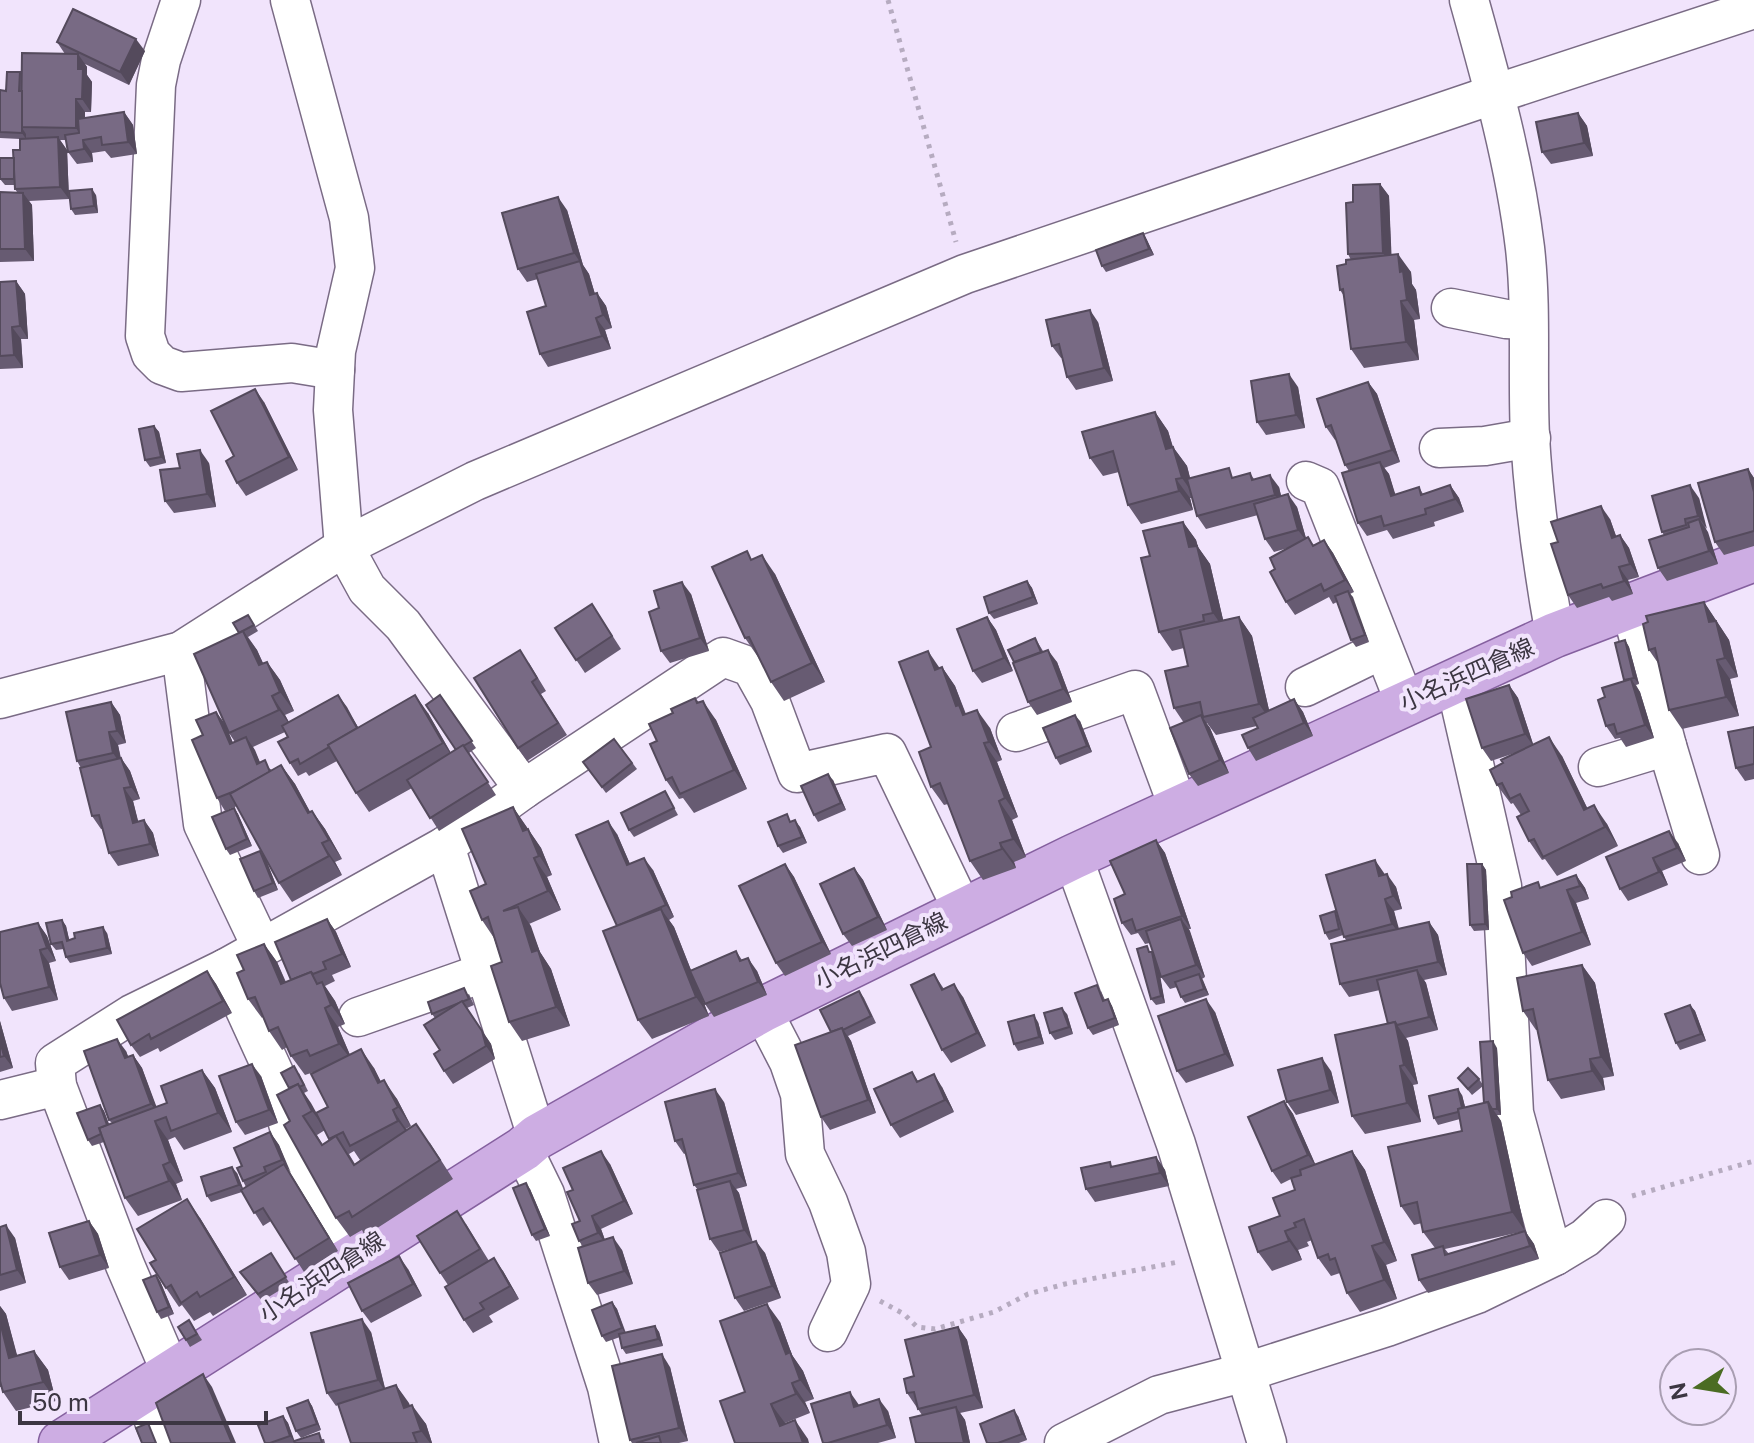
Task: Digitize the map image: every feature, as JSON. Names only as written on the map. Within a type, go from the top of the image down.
[{"type":"main road","name":"小名浜四倉線","points":[[61,1443],[530,1143],[762,1010],[1073,857],[1405,703],[1555,635],[1754,559]]},
{"type":"street","points":[[181,0],[156,85],[145,336],[151,354],[162,365],[181,372],[292,363],[335,370]]},
{"type":"street","points":[[290,0],[349,218],[355,268],[336,351],[333,410],[344,547],[367,589],[403,625],[524,789]]},
{"type":"street","points":[[1469,0],[1518,192],[1525,253],[1531,438],[1540,551],[1555,635]]},
{"type":"street","points":[[0,699],[181,651],[344,547],[475,481],[965,274],[1754,9]]},
{"type":"street","points":[[1451,308],[1527,320]]},
{"type":"street","points":[[1439,448],[1485,446],[1531,438]]},
{"type":"street","points":[[1306,481],[1320,487],[1405,703]]},
{"type":"street","points":[[1630,605],[1700,855]]},
{"type":"street","points":[[1305,687],[1383,649]]},
{"type":"street","points":[[181,651],[203,824],[262,948]]},
{"type":"street","points":[[164,1443],[157,1384],[125,1265],[57,1086],[55,1063],[132,1014],[226,968],[445,846],[524,789],[723,657],[751,667],[770,701],[797,773],[887,753],[963,911]]},
{"type":"street","points":[[1455,681],[1502,886],[1514,1113],[1555,1256]]},
{"type":"street","points":[[1016,732],[1135,690],[1179,809]]},
{"type":"street","points":[[1598,767],[1667,746]]},
{"type":"street","points":[[445,846],[545,1194],[607,1387],[619,1443]]},
{"type":"street","points":[[1073,857],[1176,1144],[1267,1443]]},
{"type":"street","points":[[226,968],[274,1073],[296,1152],[351,1258]]},
{"type":"street","points":[[358,1017],[483,973]]},
{"type":"street","points":[[762,1010],[789,1062],[800,1094],[805,1154],[828,1202],[846,1252],[851,1284],[828,1332]]},
{"type":"street","points":[[0,1100],[57,1086]]},
{"type":"street","points":[[1064,1443],[1159,1395],[1246,1372],[1387,1327],[1477,1294],[1555,1256],[1585,1238],[1606,1219]]},
{"type":"path","points":[[888,0],[965,274]]},
{"type":"path","points":[[1606,1219],[1621,1200],[1754,1161]]},
{"type":"path","points":[[851,1284],[904,1314],[917,1327],[935,1329],[994,1312],[1028,1294],[1065,1284],[1210,1256]]},
{"type":"building","points":[[73,9],[136,39],[120,72],[57,42]]},
{"type":"building","points":[[22,53],[78,54],[78,69],[83,69],[82,99],[76,99],[76,128],[21,127]]},
{"type":"building","points":[[7,72],[20,72],[22,133],[0,132],[0,90],[6,91]]},
{"type":"building","points":[[124,112],[128,142],[102,145],[101,137],[83,140],[84,149],[68,152],[65,135],[79,133],[78,119]]},
{"type":"building","points":[[1578,113],[1584,143],[1542,152],[1536,122]]},
{"type":"building","points":[[58,137],[60,187],[15,189],[13,150],[20,150],[20,139]]},
{"type":"building","points":[[0,158],[14,158],[14,179],[0,179]]},
{"type":"building","points":[[1380,184],[1383,253],[1348,254],[1346,203],[1353,202],[1353,185]]},
{"type":"building","points":[[92,189],[94,206],[71,209],[69,191]]},
{"type":"building","points":[[0,192],[23,193],[25,249],[0,249]]},
{"type":"building","points":[[558,197],[574,253],[518,269],[502,213]]},
{"type":"building","points":[[1143,233],[1149,249],[1102,266],[1096,250]]},
{"type":"building","points":[[1398,254],[1407,300],[1401,301],[1406,342],[1351,349],[1337,266],[1346,264],[1346,260]]},
{"type":"building","points":[[580,261],[590,295],[597,293],[603,315],[596,318],[602,336],[540,354],[527,312],[546,306],[536,274]]},
{"type":"building","points":[[16,281],[20,326],[12,327],[14,355],[0,356],[0,282]]},
{"type":"building","points":[[1090,310],[1104,368],[1067,377],[1059,344],[1052,346],[1046,320]]},
{"type":"building","points":[[1289,374],[1296,415],[1257,422],[1251,381]]},
{"type":"building","points":[[1368,382],[1392,450],[1345,465],[1331,425],[1326,427],[1317,399]]},
{"type":"building","points":[[255,389],[289,457],[237,483],[226,461],[234,456],[211,411]]},
{"type":"building","points":[[1155,412],[1166,449],[1173,447],[1182,478],[1176,479],[1179,491],[1128,505],[1113,451],[1090,458],[1082,432]]},
{"type":"building","points":[[154,426],[161,457],[145,460],[139,429]]},
{"type":"building","points":[[200,450],[207,494],[165,501],[160,470],[180,468],[177,454]]},
{"type":"building","points":[[1380,462],[1391,496],[1419,487],[1421,495],[1450,485],[1455,499],[1425,509],[1426,514],[1384,526],[1381,516],[1358,523],[1342,473]]},
{"type":"building","points":[[1229,468],[1232,478],[1250,473],[1252,480],[1270,475],[1275,495],[1197,516],[1187,479]]},
{"type":"building","points":[[1748,469],[1754,492],[1754,531],[1715,542],[1698,483]]},
{"type":"building","points":[[1690,485],[1698,516],[1685,519],[1686,525],[1662,532],[1652,496]]},
{"type":"building","points":[[1288,494],[1298,530],[1265,539],[1254,504]]},
{"type":"building","points":[[1601,506],[1612,538],[1620,535],[1630,564],[1619,567],[1624,581],[1603,588],[1601,584],[1568,595],[1551,544],[1558,542],[1551,522]]},
{"type":"building","points":[[1699,519],[1709,551],[1658,568],[1649,540],[1689,527],[1688,523]]},
{"type":"building","points":[[1183,522],[1189,547],[1197,546],[1213,613],[1203,615],[1204,621],[1159,632],[1141,558],[1150,556],[1143,531]]},
{"type":"building","points":[[1308,537],[1313,546],[1324,540],[1345,580],[1324,591],[1321,584],[1286,602],[1270,572],[1275,569],[1270,558]]},
{"type":"building","points":[[747,551],[751,560],[762,555],[812,663],[771,682],[749,637],[745,638],[712,567]]},
{"type":"building","points":[[1027,581],[1033,597],[989,613],[984,597]]},
{"type":"building","points":[[682,582],[700,638],[661,651],[649,612],[659,608],[654,591]]},
{"type":"building","points":[[1348,591],[1365,635],[1351,640],[1335,596]]},
{"type":"building","points":[[1704,602],[1709,622],[1716,621],[1725,658],[1717,660],[1726,697],[1669,710],[1655,648],[1649,650],[1643,624],[1648,622],[1646,616]]},
{"type":"building","points":[[592,604],[612,636],[576,660],[555,628]]},
{"type":"building","points":[[248,615],[254,625],[239,633],[233,623]]},
{"type":"building","points":[[987,617],[1004,658],[973,671],[957,629]]},
{"type":"building","points":[[1239,617],[1259,704],[1203,717],[1200,702],[1174,708],[1165,671],[1188,666],[1180,630]]},
{"type":"building","points":[[243,631],[259,665],[267,662],[280,692],[272,696],[279,710],[229,733],[194,654]]},
{"type":"building","points":[[1035,638],[1041,652],[1014,662],[1008,650]]},
{"type":"building","points":[[1625,640],[1634,678],[1624,680],[1615,643]]},
{"type":"building","points":[[520,650],[537,678],[532,682],[558,723],[518,748],[474,678]]},
{"type":"building","points":[[1048,650],[1063,689],[1028,702],[1013,663]]},
{"type":"building","points":[[928,651],[935,670],[942,667],[956,706],[959,705],[963,715],[977,710],[989,742],[984,743],[1005,798],[999,801],[1013,839],[1000,843],[1002,849],[970,861],[940,783],[931,787],[919,752],[931,747],[899,662]]},
{"type":"building","points":[[1631,679],[1645,725],[1617,734],[1614,724],[1606,726],[1598,700],[1605,697],[1602,688]]},
{"type":"building","points":[[1509,685],[1525,734],[1482,748],[1466,699]]},
{"type":"building","points":[[338,695],[357,728],[300,764],[298,759],[290,763],[278,742],[288,737],[282,726]]},
{"type":"building","points":[[415,695],[443,743],[356,793],[328,745]]},
{"type":"building","points":[[440,695],[472,741],[456,750],[426,705]]},
{"type":"building","points":[[695,698],[697,703],[703,701],[734,770],[680,794],[672,777],[666,780],[650,744],[657,741],[649,724]]},
{"type":"building","points":[[1294,699],[1304,723],[1248,748],[1242,735],[1258,728],[1253,718]]},
{"type":"building","points":[[111,702],[117,731],[109,732],[113,753],[77,761],[66,712]]},
{"type":"building","points":[[216,712],[230,744],[246,737],[257,764],[265,760],[270,772],[217,798],[192,740],[203,735],[196,720]]},
{"type":"building","points":[[1075,715],[1087,746],[1056,758],[1043,728]]},
{"type":"building","points":[[1201,715],[1220,760],[1189,774],[1170,728]]},
{"type":"building","points":[[1754,727],[1754,764],[1736,768],[1728,732]]},
{"type":"building","points":[[1549,737],[1584,810],[1594,805],[1605,827],[1543,857],[1534,839],[1529,841],[1517,817],[1529,811],[1520,794],[1510,799],[1502,783],[1497,785],[1490,770],[1503,763],[1501,760]]},
{"type":"building","points":[[614,739],[632,763],[602,787],[583,762]]},
{"type":"building","points":[[463,745],[488,782],[430,818],[407,780]]},
{"type":"building","points":[[121,758],[131,787],[124,788],[133,823],[144,820],[150,844],[109,853],[99,815],[92,816],[80,768]]},
{"type":"building","points":[[281,765],[308,813],[312,811],[329,840],[322,843],[329,856],[279,883],[230,794]]},
{"type":"building","points":[[828,774],[841,803],[814,815],[801,786]]},
{"type":"building","points":[[665,791],[674,808],[629,830],[621,813]]},
{"type":"building","points":[[513,807],[523,831],[528,829],[539,856],[534,858],[548,891],[503,911],[518,907],[532,952],[538,950],[556,1007],[509,1022],[491,966],[502,962],[488,917],[482,920],[470,891],[486,884],[462,829]]},
{"type":"building","points":[[234,808],[247,839],[226,849],[212,817]]},
{"type":"building","points":[[787,814],[790,822],[795,820],[802,837],[778,846],[768,822]]},
{"type":"building","points":[[608,821],[627,865],[644,858],[666,905],[617,926],[576,835]]},
{"type":"building","points":[[1669,831],[1677,848],[1653,858],[1659,872],[1620,889],[1606,857]]},
{"type":"building","points":[[1156,840],[1182,916],[1136,931],[1132,919],[1122,923],[1114,899],[1125,894],[1110,861]]},
{"type":"building","points":[[260,851],[273,883],[254,891],[240,859]]},
{"type":"building","points":[[1375,860],[1379,876],[1387,874],[1393,896],[1385,899],[1392,924],[1344,937],[1326,875]]},
{"type":"building","points":[[785,864],[822,942],[776,963],[739,886]]},
{"type":"building","points":[[1467,864],[1482,864],[1485,924],[1470,925]]},
{"type":"building","points":[[854,868],[878,917],[843,934],[820,884]]},
{"type":"building","points":[[1576,875],[1580,886],[1567,890],[1582,932],[1523,953],[1504,900],[1512,897],[1511,892],[1538,882],[1540,888]]},
{"type":"building","points":[[661,909],[696,997],[638,1020],[603,931]]},
{"type":"building","points":[[1335,911],[1339,929],[1325,933],[1320,916]]},
{"type":"building","points":[[327,919],[342,954],[323,962],[326,969],[291,980],[275,942]]},
{"type":"building","points":[[1181,919],[1196,965],[1161,977],[1146,931]]},
{"type":"building","points":[[62,920],[67,941],[75,938],[74,933],[103,927],[107,948],[66,957],[62,942],[51,944],[46,923]]},
{"type":"building","points":[[1429,922],[1438,962],[1340,984],[1331,944]]},
{"type":"building","points":[[38,923],[47,948],[40,950],[49,987],[4,998],[0,983],[0,932]]},
{"type":"building","points":[[264,944],[281,984],[311,972],[317,984],[322,982],[331,1005],[325,1008],[339,1044],[310,1056],[307,1050],[291,1056],[278,1027],[269,1031],[255,997],[248,999],[237,973],[244,970],[237,955]]},
{"type":"building","points":[[1147,946],[1152,952],[1161,996],[1151,999],[1137,949]]},
{"type":"building","points":[[736,951],[740,961],[748,958],[758,982],[705,1004],[690,971]]},
{"type":"building","points":[[1582,965],[1601,1057],[1590,1059],[1592,1071],[1548,1080],[1533,1009],[1523,1011],[1517,978]]},
{"type":"building","points":[[1417,970],[1429,1017],[1397,1025],[1395,1022],[1388,1024],[1377,980]]},
{"type":"building","points":[[207,971],[223,1001],[151,1039],[149,1034],[131,1045],[117,1020]]},
{"type":"building","points":[[934,974],[942,990],[954,984],[977,1033],[942,1050],[911,985]]},
{"type":"building","points":[[1199,974],[1204,989],[1181,997],[1175,982]]},
{"type":"building","points":[[1097,985],[1103,1001],[1108,999],[1115,1018],[1088,1028],[1075,993]]},
{"type":"building","points":[[464,988],[469,999],[432,1014],[428,1002]]},
{"type":"building","points":[[859,991],[871,1016],[843,1030],[831,1032],[820,1010]]},
{"type":"building","points":[[1206,999],[1225,1054],[1177,1071],[1158,1016]]},
{"type":"building","points":[[462,1001],[482,1031],[486,1046],[444,1071],[434,1054],[440,1050],[424,1025]]},
{"type":"building","points":[[1690,1005],[1701,1034],[1676,1043],[1665,1014]]},
{"type":"building","points":[[1062,1008],[1069,1027],[1050,1033],[1044,1013]]},
{"type":"building","points":[[1034,1015],[1039,1037],[1014,1044],[1008,1022]]},
{"type":"building","points":[[1395,1022],[1404,1065],[1400,1066],[1407,1103],[1352,1116],[1335,1035]]},
{"type":"building","points":[[842,1028],[868,1100],[821,1117],[795,1045]]},
{"type":"building","points":[[117,1039],[125,1058],[133,1055],[151,1104],[109,1120],[84,1051]]},
{"type":"building","points":[[1493,1041],[1497,1109],[1492,1109],[1488,1102],[1484,1103],[1480,1042]]},
{"type":"building","points":[[361,1049],[378,1083],[384,1080],[398,1107],[393,1110],[398,1121],[350,1146],[343,1132],[329,1139],[316,1113],[328,1107],[311,1074]]},
{"type":"building","points":[[1322,1058],[1330,1090],[1287,1102],[1278,1070]]},
{"type":"building","points":[[252,1064],[269,1110],[236,1122],[219,1076]]},
{"type":"building","points":[[294,1066],[304,1085],[289,1088],[281,1073]]},
{"type":"building","points":[[1468,1068],[1479,1079],[1468,1089],[1458,1078]]},
{"type":"building","points":[[202,1070],[218,1113],[171,1131],[166,1117],[155,1121],[170,1162],[163,1165],[169,1181],[125,1198],[99,1128],[167,1103],[161,1086]]},
{"type":"building","points":[[912,1072],[917,1082],[934,1074],[945,1100],[891,1125],[874,1089]]},
{"type":"building","points":[[298,1084],[312,1111],[303,1116],[322,1145],[336,1136],[354,1165],[416,1124],[440,1160],[352,1217],[349,1211],[336,1218],[284,1125],[290,1121],[277,1095]]},
{"type":"building","points":[[715,1089],[738,1173],[694,1185],[682,1139],[675,1141],[665,1102]]},
{"type":"building","points":[[1458,1089],[1462,1108],[1458,1112],[1434,1118],[1429,1096]]},
{"type":"building","points":[[1284,1101],[1308,1155],[1272,1171],[1248,1117]]},
{"type":"building","points":[[1488,1102],[1512,1212],[1423,1232],[1417,1202],[1401,1206],[1388,1147],[1462,1131],[1458,1109]]},
{"type":"building","points":[[100,1105],[107,1125],[99,1128],[101,1134],[88,1140],[77,1113]]},
{"type":"building","points":[[270,1132],[282,1160],[264,1167],[266,1172],[243,1181],[237,1168],[242,1166],[234,1148]]},
{"type":"building","points":[[601,1151],[624,1201],[592,1216],[598,1233],[579,1241],[572,1224],[580,1221],[567,1192],[573,1190],[563,1168]]},
{"type":"building","points":[[1352,1151],[1384,1242],[1372,1246],[1384,1280],[1347,1293],[1335,1258],[1330,1260],[1328,1254],[1318,1258],[1304,1219],[1294,1223],[1296,1227],[1285,1231],[1289,1241],[1258,1252],[1249,1227],[1280,1216],[1273,1198],[1295,1190],[1291,1178],[1301,1175],[1300,1170]]},
{"type":"building","points":[[1156,1157],[1160,1173],[1086,1189],[1081,1168],[1110,1162],[1111,1167]]},
{"type":"building","points":[[284,1164],[329,1238],[295,1259],[263,1208],[254,1213],[241,1190]]},
{"type":"building","points":[[232,1167],[239,1185],[207,1196],[201,1177]]},
{"type":"building","points":[[730,1181],[744,1230],[710,1239],[697,1190]]},
{"type":"building","points":[[526,1183],[545,1229],[532,1235],[513,1188]]},
{"type":"building","points":[[187,1199],[234,1277],[200,1297],[197,1292],[181,1303],[171,1285],[166,1288],[150,1263],[156,1260],[137,1229]]},
{"type":"building","points":[[457,1211],[480,1249],[440,1273],[417,1236]]},
{"type":"building","points":[[89,1221],[100,1255],[60,1267],[49,1233]]},
{"type":"building","points":[[6,1225],[17,1270],[0,1275],[0,1227]]},
{"type":"building","points":[[1525,1231],[1530,1246],[1419,1280],[1412,1255],[1443,1246],[1445,1255]]},
{"type":"building","points":[[613,1237],[624,1271],[588,1283],[578,1248]]},
{"type":"building","points":[[756,1241],[772,1286],[735,1298],[720,1253]]},
{"type":"building","points":[[271,1253],[286,1277],[258,1294],[240,1272]]},
{"type":"building","points":[[399,1256],[413,1284],[362,1311],[348,1283]]},
{"type":"building","points":[[494,1258],[510,1286],[480,1303],[484,1309],[464,1320],[445,1287]]},
{"type":"building","points":[[156,1275],[169,1307],[157,1312],[143,1280]]},
{"type":"building","points":[[612,1302],[622,1328],[602,1336],[592,1310]]},
{"type":"building","points":[[767,1304],[786,1354],[790,1352],[800,1380],[792,1383],[796,1394],[771,1404],[780,1426],[795,1420],[803,1443],[735,1443],[720,1401],[745,1392],[720,1321]]},
{"type":"building","points":[[362,1319],[378,1380],[327,1393],[311,1333]]},
{"type":"building","points":[[189,1320],[197,1334],[186,1340],[178,1327]]},
{"type":"building","points":[[0,1322],[9,1358],[34,1351],[43,1382],[3,1392],[0,1381]]},
{"type":"building","points":[[655,1326],[658,1339],[622,1348],[619,1334]]},
{"type":"building","points":[[958,1327],[974,1395],[918,1409],[914,1392],[907,1393],[904,1379],[914,1376],[905,1340]]},
{"type":"building","points":[[662,1354],[679,1428],[630,1440],[612,1366]]},
{"type":"building","points":[[203,1374],[232,1443],[171,1443],[156,1403]]},
{"type":"building","points":[[396,1385],[404,1408],[412,1405],[421,1431],[413,1433],[417,1443],[351,1443],[338,1404]]},
{"type":"building","points":[[850,1392],[854,1407],[879,1399],[887,1425],[823,1443],[811,1404]]},
{"type":"building","points":[[308,1400],[317,1424],[296,1431],[287,1408]]},
{"type":"building","points":[[956,1407],[964,1443],[916,1443],[910,1418]]},
{"type":"building","points":[[1014,1410],[1022,1434],[998,1443],[987,1443],[980,1424]]},
{"type":"building","points":[[283,1416],[290,1436],[265,1443],[258,1425]]},
{"type":"building","points":[[148,1423],[156,1443],[142,1443],[136,1428]]},
{"type":"building","points":[[319,1433],[322,1443],[294,1441]]},
{"type":"building","points":[[659,1436],[661,1443],[636,1443]]}]
